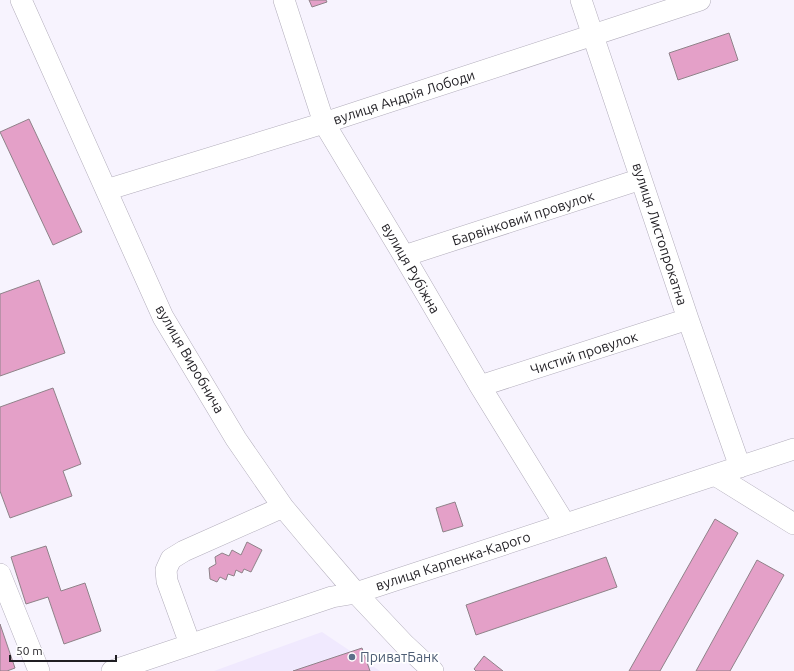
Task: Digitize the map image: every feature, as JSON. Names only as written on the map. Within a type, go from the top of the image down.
[{"type":"street","name":"вулиця Виробнича","points":[[21,0],[163,317],[236,439],[283,507],[356,593],[404,644],[433,671]]},
{"type":"street","name":"вулиця Рубіжна","points":[[284,0],[324,123],[480,386],[565,524]]},
{"type":"street","name":"вулиця Листопрокатна","points":[[581,0],[688,319],[740,467]]},
{"type":"street","name":"вулиця Андрія Лободи","points":[[106,190],[324,123],[700,0]]},
{"type":"street","name":"Барвінковий провулок","points":[[404,256],[641,179]]},
{"type":"street","name":"Чистий провулок","points":[[480,386],[688,319]]},
{"type":"street","name":"вулиця Карпенка-Карого","points":[[112,671],[332,597],[356,593],[794,449]]},
{"type":"street","points":[[715,475],[794,524]]},
{"type":"street","points":[[190,644],[167,581],[166,570],[171,559],[184,551],[283,507]]},
{"type":"street","points":[[0,574],[39,671]]},
{"type":"shaded area","points":[[322,632],[380,671],[214,671]]},
{"type":"building","points":[[309,0],[326,0],[327,2],[312,7]]},
{"type":"building","points":[[729,33],[738,60],[678,80],[669,53]]},
{"type":"building","points":[[29,119],[82,232],[53,245],[0,132]]},
{"type":"building","points":[[39,280],[65,353],[0,376],[0,294]]},
{"type":"building","points":[[53,388],[81,464],[63,471],[72,496],[10,518],[0,491],[0,407]]},
{"type":"building","points":[[455,502],[463,526],[443,532],[436,508]]},
{"type":"building","points":[[715,519],[738,533],[660,671],[629,671]]},
{"type":"building","points":[[247,542],[262,550],[251,572],[244,569],[242,573],[236,570],[234,576],[228,574],[226,580],[220,577],[217,582],[210,579],[209,568],[216,564],[215,557],[222,553],[229,556],[232,550],[241,555]]},
{"type":"building","points":[[46,546],[61,591],[85,583],[101,631],[64,644],[48,597],[26,604],[11,557]]},
{"type":"building","points":[[606,557],[617,587],[476,635],[466,605]]},
{"type":"building","points":[[757,560],[784,575],[730,671],[696,671]]},
{"type":"building","points":[[0,624],[15,668],[7,671],[0,671]]},
{"type":"building","points":[[362,648],[370,671],[293,671]]},
{"type":"building","points":[[484,656],[503,671],[476,671],[474,669]]},
{"type":"place","name":"ПриватБанк","points":[[352,657]]}]
